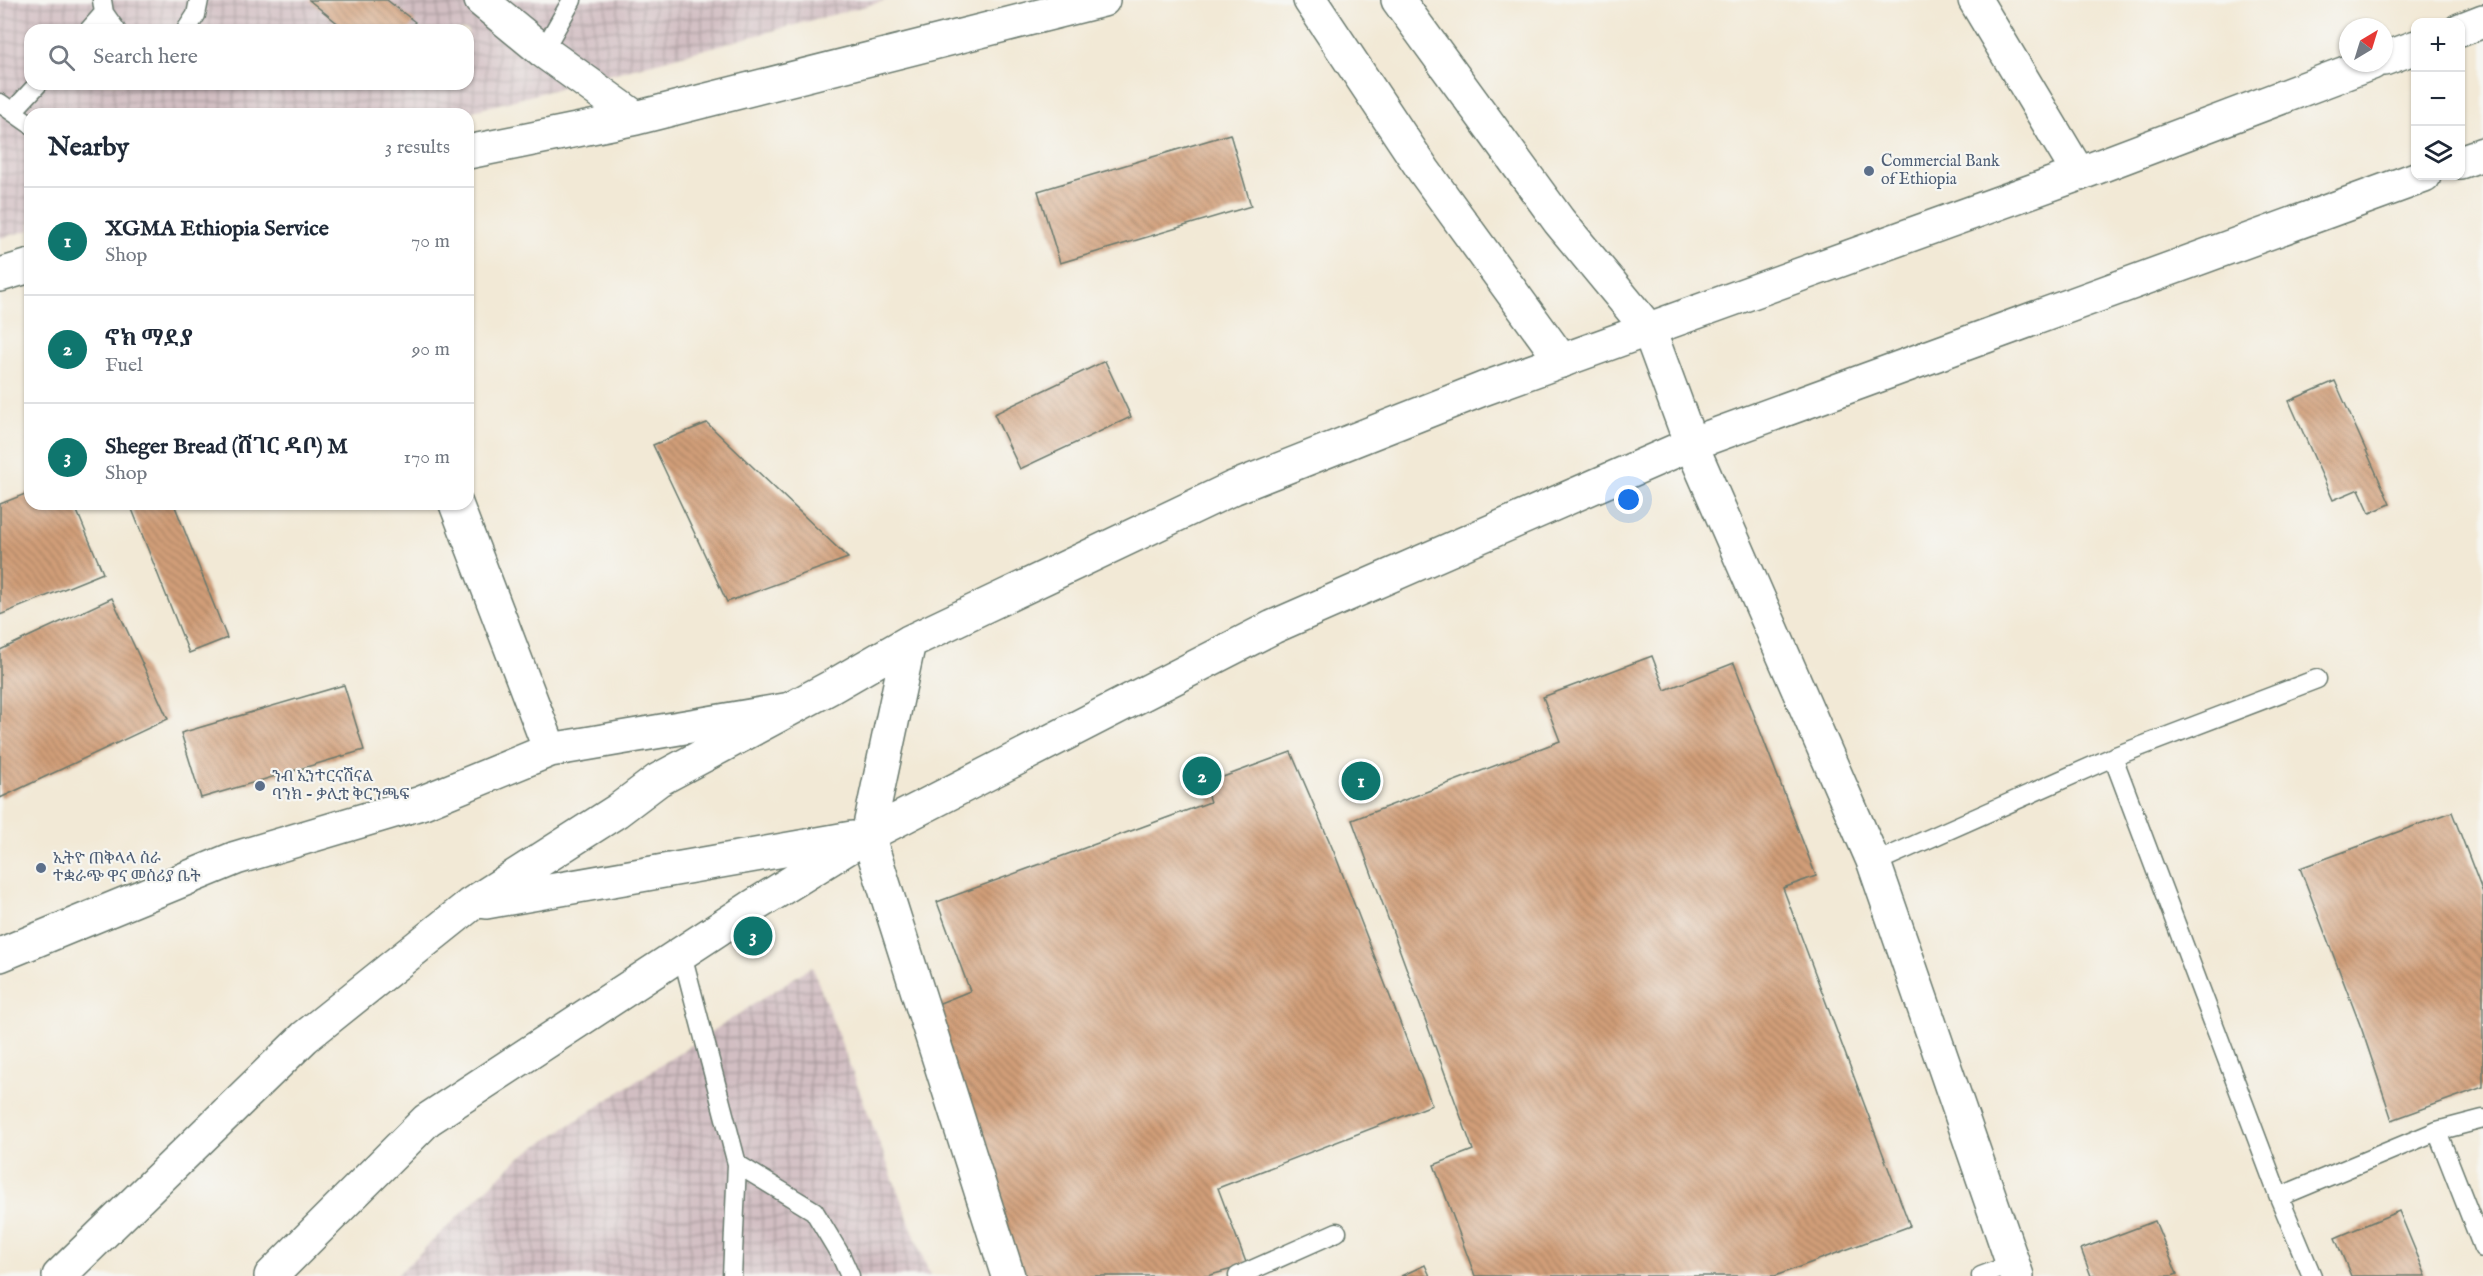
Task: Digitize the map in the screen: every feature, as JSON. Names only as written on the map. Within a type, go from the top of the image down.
[{"type":"main road","points":[[481,0],[543,51],[636,118]]},
{"type":"main road","points":[[474,151],[636,118],[1102,0]]},
{"type":"main road","points":[[1310,0],[1424,171],[1562,361]]},
{"type":"main road","points":[[1398,0],[1559,221],[1649,330],[1691,444],[1875,863],[2015,1270]]},
{"type":"main road","points":[[1974,0],[2079,174]]},
{"type":"main road","points":[[2465,28],[2483,21]]},
{"type":"main road","points":[[2393,55],[2411,48]]},
{"type":"main road","points":[[59,1276],[304,1037],[470,905],[617,811],[658,780],[909,642],[1233,488],[1562,361],[2079,174],[2348,72]]},
{"type":"main road","points":[[2465,160],[2483,154]]},
{"type":"main road","points":[[271,1276],[427,1120],[682,954],[868,835],[1273,627],[1691,444],[2413,180]]},
{"type":"main road","points":[[0,275],[24,268]]},
{"type":"main road","points":[[458,510],[550,750]]},
{"type":"main road","points":[[909,642],[868,835],[1008,1276]]},
{"type":"main road","points":[[0,956],[237,858],[421,803],[550,750],[789,710]]},
{"type":"main road","points":[[470,905],[868,835]]},
{"type":"lane","points":[[190,24],[196,15],[199,0]]},
{"type":"lane","points":[[543,51],[572,0]]},
{"type":"lane","points":[[93,24],[103,7],[113,24]]},
{"type":"lane","points":[[24,120],[6,107],[30,90]]},
{"type":"lane","points":[[1875,863],[2113,757],[2317,679]]},
{"type":"lane","points":[[2113,757],[2279,1197],[2312,1276]]},
{"type":"lane","points":[[682,954],[737,1164],[732,1276]]},
{"type":"lane","points":[[2279,1197],[2437,1131],[2483,1119]]},
{"type":"lane","points":[[2437,1131],[2483,1248]]},
{"type":"lane","points":[[737,1164],[814,1211],[841,1256],[850,1276]]},
{"type":"lane","points":[[1238,1276],[1337,1232]]},
{"type":"lane","points":[[1981,1276],[2015,1270]]},
{"type":"shaded area","points":[[0,0],[888,0],[474,111],[474,108],[24,108],[24,232],[0,238]]},
{"type":"shaded area","points":[[812,966],[930,1276],[396,1276],[519,1158]]},
{"type":"building","points":[[309,0],[387,0],[415,22],[413,24],[339,24]]},
{"type":"building","points":[[1230,134],[1251,206],[1060,263],[1038,191]]},
{"type":"building","points":[[1105,361],[1131,417],[1020,469],[994,414]]},
{"type":"building","points":[[2335,381],[2390,504],[2370,513],[2359,489],[2333,500],[2289,401]]},
{"type":"building","points":[[707,423],[848,558],[727,602],[653,445]]},
{"type":"building","points":[[24,494],[24,510],[77,510],[103,573],[0,615],[0,504]]},
{"type":"building","points":[[132,510],[176,510],[227,638],[189,653]]},
{"type":"building","points":[[112,598],[168,719],[0,798],[0,650]]},
{"type":"building","points":[[1652,656],[1665,690],[1734,663],[1816,876],[1783,888],[1910,1226],[1775,1276],[1475,1276],[1434,1165],[1473,1150],[1352,820],[1560,741],[1543,697]]},
{"type":"building","points":[[344,685],[364,750],[201,798],[181,733]]},
{"type":"building","points":[[1291,752],[1334,852],[1432,1105],[1218,1188],[1247,1265],[1207,1276],[1012,1276],[925,1009],[970,991],[937,902],[1210,802],[1204,784]]},
{"type":"building","points":[[2452,812],[2483,893],[2483,1087],[2392,1120],[2362,1030],[2300,868]]},
{"type":"building","points":[[2399,1211],[2426,1276],[2351,1276],[2335,1238]]},
{"type":"building","points":[[2155,1221],[2177,1274],[2172,1276],[2091,1276],[2081,1249]]},
{"type":"building","points":[[1425,1265],[1430,1276],[1401,1276]]},
{"type":"place","name":"Commercial Bank of Ethiopia","points":[[1869,171]]},
{"type":"place","name":"ኖክ ማደያ","points":[[1202,776]]},
{"type":"place","name":"XGMA Ethiopia Service","points":[[1361,781]]},
{"type":"place","name":"ንብ ኢንተርናሽናል ባንክ - ቃሊቲ ቅርንጫፍ","points":[[260,786]]},
{"type":"place","name":"ኢትዮ ጠቅላላ ስራ ተቋራጭ ዋና መስሪያ ቤት","points":[[41,868]]},
{"type":"place","name":"Sheger Bread (ሸገር ዳቦ) M","points":[[753,936]]}]
